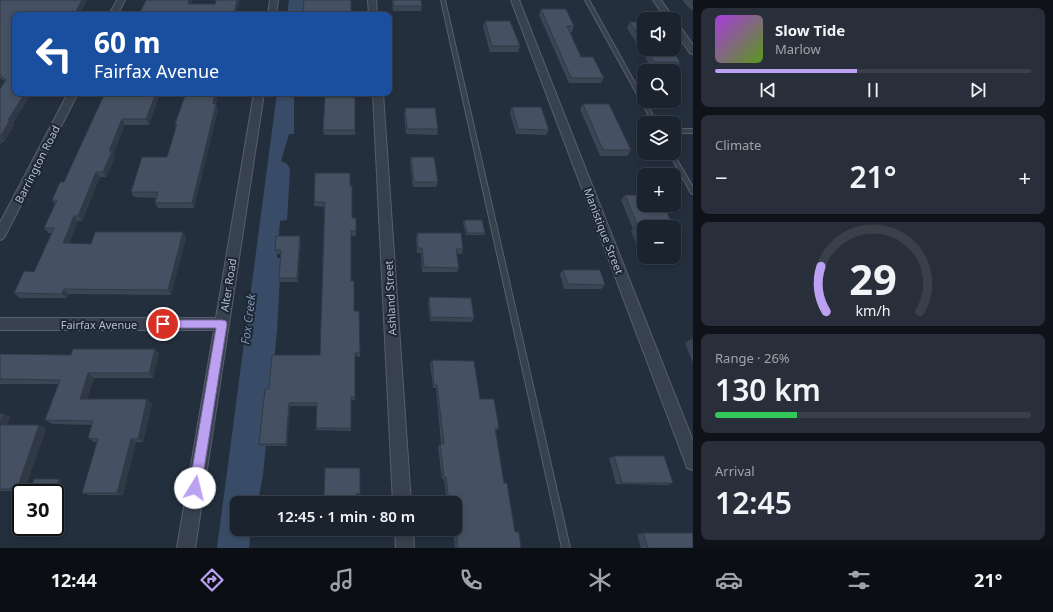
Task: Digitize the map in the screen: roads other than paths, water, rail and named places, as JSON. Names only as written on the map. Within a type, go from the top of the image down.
[{"type":"street","points":[[115,12],[121,0]]},
{"type":"street","points":[[272,12],[274,0]]},
{"type":"street","points":[[372,0],[373,12]]},
{"type":"street","name":"Manistique Street","points":[[515,0],[693,462]]},
{"type":"street","points":[[657,0],[665,12]]},
{"type":"street","points":[[681,34],[693,51]]},
{"type":"street","name":"Barrington Road","points":[[0,235],[71,96]]},
{"type":"street","name":"Alter Road","points":[[186,548],[259,96]]},
{"type":"street","name":"Ashland Street","points":[[378,96],[402,496]]},
{"type":"street","name":"Fairfax Avenue","points":[[0,324],[222,324]]},
{"type":"street","points":[[404,536],[405,548]]},
{"type":"lane","points":[[443,0],[566,548]]},
{"type":"lane","points":[[587,0],[651,116]]},
{"type":"lane","points":[[681,131],[693,130]]},
{"type":"lane","points":[[675,160],[693,192]]},
{"type":"water","points":[[289,0],[306,0],[305,12],[287,12]]},
{"type":"water","name":"Fox Creek","points":[[277,96],[294,96],[294,134],[289,134],[281,161],[287,164],[290,169],[287,220],[280,221],[277,258],[281,258],[277,331],[263,475],[259,496],[230,496],[230,536],[250,536],[249,548],[217,548]]}]
